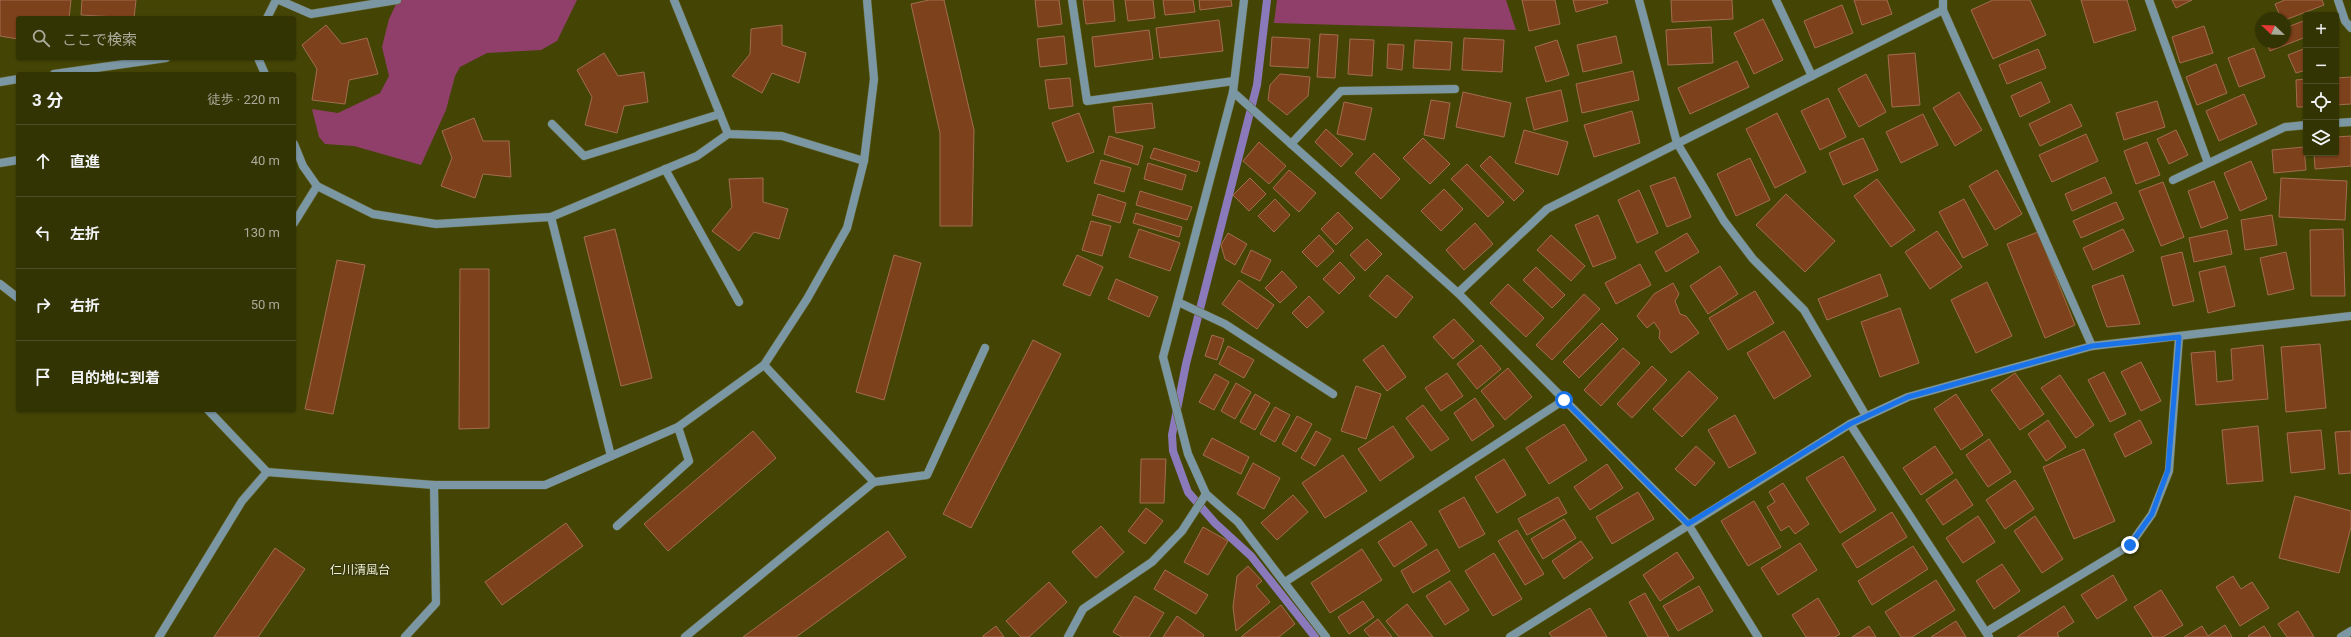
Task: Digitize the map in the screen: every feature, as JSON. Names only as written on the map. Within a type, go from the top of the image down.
[{"type":"street","points":[[268,16],[278,0],[311,14],[397,0]]},
{"type":"street","points":[[674,0],[728,134]]},
{"type":"street","points":[[210,412],[267,472],[434,485],[545,486],[678,427],[764,365],[808,299],[847,228],[864,161],[874,79],[867,0]]},
{"type":"street","points":[[1072,0],[1087,101],[1234,81]]},
{"type":"street","points":[[1244,0],[1234,81],[1235,93],[1180,303],[1163,357],[1185,442],[1205,495],[1238,522],[1326,637]]},
{"type":"street","points":[[1639,0],[1677,143],[1724,221],[1753,259],[1804,310],[1866,416]]},
{"type":"street","points":[[1776,0],[1812,76]]},
{"type":"street","points":[[1943,0],[1943,10],[2092,346]]},
{"type":"street","points":[[2148,0],[2208,163]]},
{"type":"street","points":[[2338,0],[2345,22],[2351,28]]},
{"type":"street","points":[[1458,293],[1547,209],[1943,10]]},
{"type":"street","points":[[68,72],[152,60]]},
{"type":"street","points":[[259,60],[264,72]]},
{"type":"street","points":[[0,82],[16,79]]},
{"type":"street","points":[[1291,144],[1341,91],[1455,89]]},
{"type":"street","points":[[1235,93],[1458,293],[1688,524],[1758,637]]},
{"type":"street","points":[[552,124],[584,156],[720,114]]},
{"type":"street","points":[[2339,123],[2351,122]]},
{"type":"street","points":[[2173,180],[2285,127],[2303,125]]},
{"type":"street","points":[[296,149],[303,166],[317,186],[373,214],[436,224],[551,217],[697,156],[728,134],[782,136],[864,161]]},
{"type":"street","points":[[0,163],[16,160]]},
{"type":"street","points":[[665,169],[739,302]]},
{"type":"street","points":[[296,220],[317,186]]},
{"type":"street","points":[[551,217],[611,456]]},
{"type":"street","points":[[0,284],[16,296]]},
{"type":"street","points":[[1180,303],[1216,320],[1333,394]]},
{"type":"street","points":[[1510,637],[1524,633],[1688,524],[1850,424],[1908,397],[2092,346],[2351,316]]},
{"type":"street","points":[[1850,424],[1988,635],[2130,545],[2152,514],[2168,470],[2179,337]]},
{"type":"street","points":[[685,637],[874,482],[927,475],[985,348]]},
{"type":"street","points":[[764,365],[874,482]]},
{"type":"street","points":[[1285,582],[1564,400]]},
{"type":"street","points":[[617,526],[689,461],[678,427]]},
{"type":"street","points":[[159,637],[242,501],[267,472]]},
{"type":"street","points":[[405,637],[436,604],[434,485]]},
{"type":"street","points":[[1068,637],[1083,609],[1152,562],[1182,531],[1205,495]]},
{"type":"street","points":[[2341,637],[2351,631]]},
{"type":"shaded area","points":[[398,0],[577,0],[557,41],[541,50],[487,53],[460,67],[455,76],[446,110],[421,165],[354,146],[325,144],[319,137],[312,109],[338,113],[380,93],[389,76],[382,47],[389,19]]},
{"type":"shaded area","points":[[1277,0],[1506,0],[1516,30],[1274,23]]},
{"type":"building","points":[[0,0],[71,0],[69,16],[16,16],[16,39],[0,36]]},
{"type":"building","points":[[82,0],[136,0],[134,16],[81,15]]},
{"type":"building","points":[[929,0],[944,0],[974,130],[972,226],[940,226],[940,133],[911,4]]},
{"type":"building","points":[[1035,0],[1059,0],[1062,24],[1038,27]]},
{"type":"building","points":[[1083,0],[1113,0],[1115,21],[1086,24]]},
{"type":"building","points":[[1125,0],[1153,0],[1155,18],[1128,21]]},
{"type":"building","points":[[1163,0],[1193,0],[1195,12],[1165,15]]},
{"type":"building","points":[[1199,0],[1231,0],[1232,6],[1200,10]]},
{"type":"building","points":[[1522,0],[1555,0],[1560,24],[1529,31]]},
{"type":"building","points":[[1573,0],[1607,0],[1608,3],[1576,12]]},
{"type":"building","points":[[1671,0],[1732,0],[1733,19],[1672,22]]},
{"type":"building","points":[[1854,0],[1887,0],[1892,14],[1862,25]]},
{"type":"building","points":[[1993,0],[2030,0],[2046,35],[1993,59],[1971,10]]},
{"type":"building","points":[[2081,0],[2127,0],[2136,30],[2094,43]]},
{"type":"building","points":[[2172,0],[2192,0],[2176,8]]},
{"type":"building","points":[[2285,0],[2322,0],[2324,5],[2291,18],[2291,12],[2278,12],[2275,4]]},
{"type":"building","points":[[1842,5],[1853,33],[1815,48],[1804,21]]},
{"type":"building","points":[[1763,19],[1783,60],[1754,74],[1734,33]]},
{"type":"building","points":[[1219,20],[1223,51],[1160,58],[1156,28]]},
{"type":"building","points":[[2303,21],[2303,38],[2291,43],[2291,26]]},
{"type":"building","points":[[326,25],[342,44],[367,38],[378,74],[349,80],[345,104],[312,100],[317,69],[302,45]]},
{"type":"building","points":[[782,25],[782,45],[806,53],[799,83],[772,73],[762,93],[732,76],[750,54],[751,29]]},
{"type":"building","points":[[2204,26],[2213,53],[2180,63],[2172,37]]},
{"type":"building","points":[[1711,27],[1713,63],[1668,65],[1666,30]]},
{"type":"building","points":[[1149,30],[1153,59],[1095,67],[1092,37]]},
{"type":"building","points":[[1320,34],[1338,35],[1335,78],[1317,77]]},
{"type":"building","points":[[1064,36],[1067,64],[1040,67],[1037,39]]},
{"type":"building","points":[[1616,36],[1622,63],[1583,72],[1577,45]]},
{"type":"building","points":[[1272,37],[1310,39],[1308,68],[1270,66]]},
{"type":"building","points":[[1464,38],[1504,40],[1502,72],[1462,70]]},
{"type":"building","points":[[1350,39],[1374,40],[1372,76],[1348,74]]},
{"type":"building","points":[[1415,40],[1452,42],[1450,70],[1413,68]]},
{"type":"building","points":[[1557,40],[1569,75],[1546,82],[1535,47]]},
{"type":"building","points":[[1388,44],[1404,45],[1402,70],[1387,68]]},
{"type":"building","points":[[2254,48],[2265,77],[2239,87],[2228,58]]},
{"type":"building","points":[[2269,48],[2278,48],[2270,51]]},
{"type":"building","points":[[2038,49],[2046,68],[2007,84],[1999,65]]},
{"type":"building","points":[[2303,49],[2303,71],[2296,73],[2288,55]]},
{"type":"building","points":[[604,53],[618,76],[644,72],[648,102],[624,106],[617,133],[585,125],[592,97],[577,70]]},
{"type":"building","points":[[1915,53],[1920,105],[1892,107],[1888,55]]},
{"type":"building","points":[[1737,61],[1749,87],[1690,114],[1678,88]]},
{"type":"building","points":[[2216,64],[2227,93],[2197,105],[2186,77]]},
{"type":"building","points":[[1633,71],[1639,100],[1582,113],[1576,84]]},
{"type":"building","points":[[1280,74],[1310,77],[1308,96],[1287,115],[1268,100],[1270,85]]},
{"type":"building","points":[[1866,74],[1886,112],[1859,127],[1838,89]]},
{"type":"building","points":[[2351,77],[2351,104],[2339,105],[2339,78]]},
{"type":"building","points":[[1070,78],[1073,106],[1049,109],[1045,80]]},
{"type":"building","points":[[2303,79],[2303,107],[2297,107],[2296,80]]},
{"type":"building","points":[[2041,82],[2050,102],[2020,117],[2011,96]]},
{"type":"building","points":[[1561,90],[1568,121],[1534,130],[1526,98]]},
{"type":"building","points":[[1463,92],[1511,103],[1504,137],[1456,127]]},
{"type":"building","points":[[1959,92],[1982,130],[1955,146],[1933,108]]},
{"type":"building","points":[[2244,94],[2257,124],[2219,141],[2206,111]]},
{"type":"building","points":[[1828,98],[1846,137],[1820,150],[1801,111]]},
{"type":"building","points":[[1431,100],[1450,103],[1444,139],[1424,135]]},
{"type":"building","points":[[2157,101],[2165,127],[2124,140],[2116,113]]},
{"type":"building","points":[[1344,102],[1372,108],[1365,140],[1337,134]]},
{"type":"building","points":[[1152,103],[1155,128],[1116,133],[1113,107]]},
{"type":"building","points":[[2071,104],[2082,126],[2040,146],[2029,124]]},
{"type":"building","points":[[1632,111],[1640,143],[1594,157],[1584,125]]},
{"type":"building","points":[[1079,113],[1094,152],[1067,162],[1052,123]]},
{"type":"building","points":[[1777,113],[1806,172],[1775,188],[1746,129]]},
{"type":"building","points":[[1923,114],[1938,145],[1901,163],[1886,132]]},
{"type":"building","points":[[474,118],[483,141],[509,141],[511,177],[483,174],[475,198],[441,186],[452,158],[442,131]]},
{"type":"building","points":[[1326,129],[1353,154],[1341,167],[1315,142]]},
{"type":"building","points":[[1524,130],[1568,142],[1558,175],[1515,163]]},
{"type":"building","points":[[2176,130],[2188,155],[2169,164],[2157,139]]},
{"type":"building","points":[[2086,134],[2098,161],[2052,182],[2039,155]]},
{"type":"building","points":[[1109,136],[1143,146],[1138,165],[1104,154]]},
{"type":"building","points":[[2351,136],[2351,166],[2315,169],[2314,156],[2339,156],[2339,137]]},
{"type":"building","points":[[1423,138],[1450,164],[1430,184],[1403,158]]},
{"type":"building","points":[[1863,138],[1878,170],[1843,185],[1829,153]]},
{"type":"building","points":[[1259,142],[1286,166],[1269,184],[1243,161]]},
{"type":"building","points":[[2147,142],[2160,175],[2136,184],[2124,151]]},
{"type":"building","points":[[2303,147],[2306,170],[2274,173],[2272,150]]},
{"type":"building","points":[[1154,148],[1200,162],[1197,172],[1150,158]]},
{"type":"building","points":[[1374,153],[1400,179],[1381,199],[1355,173]]},
{"type":"building","points":[[1490,156],[1524,191],[1514,201],[1480,166]]},
{"type":"building","points":[[1750,158],[1770,200],[1736,216],[1717,174]]},
{"type":"building","points":[[1101,160],[1131,168],[1124,192],[1094,183]]},
{"type":"building","points":[[2251,161],[2267,199],[2240,211],[2224,173]]},
{"type":"building","points":[[1148,163],[1186,175],[1182,190],[1144,179]]},
{"type":"building","points":[[1467,164],[1504,202],[1488,217],[1451,179]]},
{"type":"building","points":[[1289,170],[1316,193],[1299,212],[1273,188]]},
{"type":"building","points":[[1997,170],[2022,214],[1995,230],[1969,186]]},
{"type":"building","points":[[1675,177],[1691,217],[1667,227],[1650,186]]},
{"type":"building","points":[[2105,177],[2112,193],[2072,211],[2065,194]]},
{"type":"building","points":[[763,178],[763,202],[788,209],[779,239],[754,232],[739,251],[712,231],[732,207],[729,179]]},
{"type":"building","points":[[1250,178],[1266,194],[1249,211],[1233,195]]},
{"type":"building","points":[[2281,178],[2347,181],[2345,220],[2279,217]]},
{"type":"building","points":[[1877,179],[1915,230],[1891,247],[1854,196]]},
{"type":"building","points":[[2214,181],[2228,218],[2201,228],[2188,191]]},
{"type":"building","points":[[2163,182],[2184,237],[2161,246],[2139,191]]},
{"type":"building","points":[[1444,189],[1463,209],[1441,231],[1421,211]]},
{"type":"building","points":[[1639,190],[1658,233],[1637,243],[1618,200]]},
{"type":"building","points":[[1140,191],[1192,207],[1187,220],[1136,205]]},
{"type":"building","points":[[1098,194],[1126,203],[1120,223],[1092,215]]},
{"type":"building","points":[[1786,194],[1835,241],[1805,272],[1756,225]]},
{"type":"building","points":[[1275,199],[1290,215],[1274,232],[1258,216]]},
{"type":"building","points":[[1964,199],[1988,245],[1963,258],[1939,212]]},
{"type":"building","points":[[2116,202],[2124,219],[2081,238],[2073,221]]},
{"type":"building","points":[[1338,212],[1353,228],[1336,245],[1321,229]]},
{"type":"building","points":[[1136,213],[1182,227],[1179,237],[1133,223]]},
{"type":"building","points":[[1598,215],[1616,258],[1593,267],[1575,225]]},
{"type":"building","points":[[2272,215],[2277,245],[2245,250],[2241,220]]},
{"type":"building","points":[[1091,221],[1111,226],[1102,256],[1082,250]]},
{"type":"building","points":[[1475,223],[1493,244],[1464,270],[1446,250]]},
{"type":"building","points":[[615,229],[652,378],[621,386],[584,237]]},
{"type":"building","points":[[1139,229],[1180,243],[1170,271],[1129,257]]},
{"type":"building","points":[[2123,229],[2134,251],[2093,270],[2083,248]]},
{"type":"building","points":[[2343,229],[2345,296],[2311,296],[2310,230]]},
{"type":"building","points":[[2227,230],[2232,254],[2194,262],[2189,238]]},
{"type":"building","points":[[1937,231],[1962,267],[1930,289],[1905,252]]},
{"type":"building","points":[[2038,232],[2075,325],[2045,338],[2007,244]]},
{"type":"building","points":[[1228,233],[1247,244],[1235,265],[1225,259],[1221,245]]},
{"type":"building","points":[[1687,233],[1699,252],[1666,272],[1655,252]]},
{"type":"building","points":[[1319,235],[1334,251],[1317,267],[1302,252]]},
{"type":"building","points":[[1551,235],[1585,266],[1571,281],[1537,250]]},
{"type":"building","points":[[1367,239],[1382,254],[1365,271],[1350,255]]},
{"type":"building","points":[[1251,250],[1271,260],[1260,281],[1241,272]]},
{"type":"building","points":[[2182,252],[2194,301],[2173,306],[2161,257]]},
{"type":"building","points":[[2286,252],[2294,289],[2268,295],[2260,258]]},
{"type":"building","points":[[894,255],[921,263],[884,400],[856,392]]},
{"type":"building","points":[[1077,255],[1103,267],[1090,296],[1063,285]]},
{"type":"building","points":[[337,260],[365,265],[333,414],[305,409]]},
{"type":"building","points":[[1340,262],[1355,278],[1339,294],[1323,279]]},
{"type":"building","points":[[1640,264],[1651,285],[1616,304],[1605,283]]},
{"type":"building","points":[[1720,266],[1738,294],[1708,314],[1690,286]]},
{"type":"building","points":[[2225,266],[2235,306],[2208,313],[2199,272]]},
{"type":"building","points":[[1536,267],[1565,295],[1552,308],[1523,280]]},
{"type":"building","points":[[460,269],[489,269],[489,428],[459,429]]},
{"type":"building","points":[[1282,271],[1297,287],[1280,303],[1265,288]]},
{"type":"building","points":[[1880,274],[1888,296],[1827,320],[1818,299]]},
{"type":"building","points":[[1387,275],[1413,297],[1396,318],[1369,296]]},
{"type":"building","points":[[2123,275],[2140,324],[2107,327],[2092,286]]},
{"type":"building","points":[[1116,279],[1158,297],[1149,317],[1108,299]]},
{"type":"building","points":[[1239,280],[1274,305],[1257,329],[1222,304]]},
{"type":"building","points":[[1987,282],[2012,336],[1976,353],[1951,300]]},
{"type":"building","points":[[1673,283],[1679,294],[1675,301],[1680,314],[1686,316],[1699,333],[1671,353],[1659,338],[1660,331],[1654,322],[1647,328],[1637,316],[1654,294]]},
{"type":"building","points":[[1508,284],[1544,318],[1526,337],[1490,303]]},
{"type":"building","points":[[1755,291],[1774,323],[1728,350],[1709,318]]},
{"type":"building","points":[[1584,294],[1600,309],[1552,360],[1536,345]]},
{"type":"building","points":[[1309,296],[1324,312],[1307,328],[1292,313]]},
{"type":"building","points":[[1900,308],[1919,363],[1880,377],[1861,322]]},
{"type":"building","points":[[1454,319],[1474,341],[1453,359],[1433,337]]},
{"type":"building","points":[[1602,323],[1618,339],[1579,378],[1563,362]]},
{"type":"building","points":[[1784,331],[1811,376],[1774,399],[1747,353]]},
{"type":"building","points":[[1212,335],[1224,339],[1217,360],[1205,356]]},
{"type":"building","points":[[1033,340],[1061,354],[971,528],[943,514]]},
{"type":"building","points":[[2320,344],[2326,408],[2286,412],[2281,347]]},
{"type":"building","points":[[1383,345],[1406,377],[1387,391],[1363,360]]},
{"type":"building","points":[[1481,345],[1501,369],[1477,389],[1457,364]]},
{"type":"building","points":[[2263,345],[2268,399],[2196,405],[2191,353],[2215,351],[2217,382],[2233,380],[2231,349]]},
{"type":"building","points":[[1228,346],[1254,360],[1244,378],[1219,364]]},
{"type":"building","points":[[1623,348],[1640,363],[1601,406],[1584,390]]},
{"type":"building","points":[[2141,362],[2161,401],[2141,411],[2121,372]]},
{"type":"building","points":[[1652,366],[1667,380],[1632,418],[1617,404]]},
{"type":"building","points":[[1508,368],[1532,397],[1505,420],[1481,391]]},
{"type":"building","points":[[1689,371],[1718,398],[1682,437],[1653,409]]},
{"type":"building","points":[[2104,372],[2126,414],[2110,422],[2088,380]]},
{"type":"building","points":[[1447,373],[1463,396],[1441,411],[1425,388]]},
{"type":"building","points":[[2015,373],[2044,414],[2020,430],[1991,390]]},
{"type":"building","points":[[1215,374],[1229,382],[1214,410],[1199,402]]},
{"type":"building","points":[[2060,375],[2094,425],[2076,438],[2041,388]]},
{"type":"building","points":[[1236,383],[1251,392],[1235,419],[1221,411]]},
{"type":"building","points":[[1356,386],[1381,394],[1366,439],[1341,431]]},
{"type":"building","points":[[1255,394],[1270,403],[1255,430],[1240,422]]},
{"type":"building","points":[[1956,394],[1983,435],[1961,450],[1934,409]]},
{"type":"building","points":[[1475,398],[1494,426],[1472,441],[1454,413]]},
{"type":"building","points":[[1423,405],[1449,439],[1431,451],[1406,418]]},
{"type":"building","points":[[1275,407],[1290,415],[1275,442],[1260,434]]},
{"type":"building","points":[[1735,415],[1756,453],[1729,468],[1708,430]]},
{"type":"building","points":[[1297,416],[1312,424],[1296,452],[1282,444]]},
{"type":"building","points":[[2048,420],[2066,447],[2046,461],[2028,434]]},
{"type":"building","points":[[2140,420],[2152,443],[2125,457],[2114,434]]},
{"type":"building","points":[[1564,424],[1587,460],[1549,484],[1526,448]]},
{"type":"building","points":[[1393,426],[1414,457],[1380,481],[1358,449]]},
{"type":"building","points":[[2258,426],[2263,481],[2227,484],[2222,430]]},
{"type":"building","points":[[2321,430],[2325,469],[2291,473],[2287,433]]},
{"type":"building","points":[[753,431],[776,458],[668,551],[644,524]]},
{"type":"building","points":[[1316,431],[1331,439],[1315,466],[1301,458]]},
{"type":"building","points":[[2351,431],[2351,473],[2339,474],[2335,432]]},
{"type":"building","points":[[1212,438],[1249,457],[1241,474],[1203,455]]},
{"type":"building","points":[[1989,439],[2011,472],[1988,487],[1966,455]]},
{"type":"building","points":[[1696,446],[1715,463],[1695,486],[1675,469]]},
{"type":"building","points":[[1935,446],[1953,473],[1921,495],[1903,468]]},
{"type":"building","points":[[2084,449],[2115,521],[2074,539],[2043,467]]},
{"type":"building","points":[[1343,455],[1367,491],[1325,518],[1302,483]]},
{"type":"building","points":[[1843,456],[1876,510],[1840,533],[1806,478]]},
{"type":"building","points":[[1141,459],[1166,459],[1164,503],[1140,503]]},
{"type":"building","points":[[1504,459],[1526,495],[1497,513],[1475,477]]},
{"type":"building","points":[[1253,463],[1280,478],[1264,509],[1237,494]]},
{"type":"building","points":[[1607,464],[1623,488],[1590,510],[1574,487]]},
{"type":"building","points":[[1956,479],[1973,505],[1943,525],[1926,500]]},
{"type":"building","points":[[2015,480],[2034,509],[2005,529],[1986,500]]},
{"type":"building","points":[[1783,483],[1809,524],[1795,534],[1789,526],[1781,531],[1767,507],[1775,502],[1769,492]]},
{"type":"building","points":[[1638,492],[1654,519],[1612,544],[1596,517]]},
{"type":"building","points":[[1293,495],[1308,512],[1277,540],[1261,523]]},
{"type":"building","points":[[2295,496],[2351,511],[2351,527],[2339,573],[2279,558]]},
{"type":"building","points":[[1464,497],[1485,534],[1459,548],[1439,511]]},
{"type":"building","points":[[1558,497],[1567,513],[1527,535],[1518,519]]},
{"type":"building","points":[[1754,501],[1781,547],[1748,566],[1721,521]]},
{"type":"building","points":[[1146,508],[1163,521],[1145,544],[1128,531]]},
{"type":"building","points":[[1892,512],[1907,537],[1857,568],[1842,544]]},
{"type":"building","points":[[1978,516],[1995,542],[1963,563],[1946,538]]},
{"type":"building","points":[[2035,516],[2063,559],[2042,573],[2014,531]]},
{"type":"building","points":[[1564,519],[1576,538],[1543,559],[1531,539]]},
{"type":"building","points":[[1411,521],[1427,545],[1394,567],[1378,542]]},
{"type":"building","points":[[566,523],[583,546],[502,605],[485,582]]},
{"type":"building","points":[[1101,526],[1124,552],[1096,578],[1072,552]]},
{"type":"building","points":[[1203,527],[1228,541],[1208,575],[1184,562]]},
{"type":"building","points":[[1517,530],[1544,574],[1525,585],[1498,541]]},
{"type":"building","points":[[888,531],[906,557],[796,637],[743,637]]},
{"type":"building","points":[[1581,541],[1593,558],[1564,579],[1552,561]]},
{"type":"building","points":[[1800,543],[1817,570],[1778,595],[1761,568]]},
{"type":"building","points":[[1913,546],[1928,569],[1872,605],[1858,581]]},
{"type":"building","points":[[275,548],[305,569],[258,637],[214,637]]},
{"type":"building","points":[[1362,549],[1382,580],[1330,613],[1311,583]]},
{"type":"building","points":[[1437,549],[1450,571],[1413,593],[1401,571]]},
{"type":"building","points":[[1677,552],[1694,578],[1660,601],[1643,575]]},
{"type":"building","points":[[1494,553],[1522,599],[1493,616],[1465,571]]},
{"type":"building","points":[[2002,564],[2020,591],[1994,609],[1976,581]]},
{"type":"building","points":[[1248,566],[1262,581],[1256,586],[1270,602],[1236,631],[1233,607],[1237,576]]},
{"type":"building","points":[[1165,570],[1208,595],[1196,614],[1154,589]]},
{"type":"building","points":[[2113,575],[2127,600],[2097,619],[2081,595]]},
{"type":"building","points":[[2233,576],[2241,589],[2252,582],[2269,608],[2240,626],[2216,587]]},
{"type":"building","points":[[1936,580],[1955,610],[1912,637],[1901,637],[1885,612]]},
{"type":"building","points":[[1450,581],[1469,610],[1445,625],[1426,596]]},
{"type":"building","points":[[1049,582],[1067,602],[1029,637],[1021,637],[1006,621]]},
{"type":"building","points":[[1699,586],[1713,611],[1678,631],[1663,606]]},
{"type":"building","points":[[2161,590],[2183,625],[2163,637],[2153,637],[2134,607]]},
{"type":"building","points":[[1645,593],[1669,637],[1648,637],[1629,602]]},
{"type":"building","points":[[1135,596],[1164,613],[1149,637],[1122,637],[1113,632]]},
{"type":"building","points":[[1818,598],[1840,634],[1835,637],[1806,637],[1792,615]]},
{"type":"building","points":[[1363,601],[1374,617],[1349,634],[1338,617]]},
{"type":"building","points":[[1407,604],[1433,637],[1399,637],[1386,621]]},
{"type":"building","points":[[1281,605],[1295,624],[1279,637],[1241,637]]},
{"type":"building","points":[[2064,606],[2074,622],[2057,633],[2059,637],[2017,637]]},
{"type":"building","points":[[1590,608],[1607,637],[1552,637],[1549,633]]},
{"type":"building","points":[[2298,611],[2314,637],[2287,637],[2278,624]]},
{"type":"building","points":[[1177,616],[1204,635],[1203,637],[1163,637]]},
{"type":"building","points":[[1378,619],[1392,637],[1370,637],[1364,630]]},
{"type":"building","points":[[1956,621],[1966,637],[1931,637]]},
{"type":"building","points":[[2225,625],[2232,637],[2184,637],[2202,626],[2208,636]]},
{"type":"building","points":[[996,626],[1004,637],[983,637],[983,636]]},
{"type":"building","points":[[1869,626],[1876,637],[1852,637]]},
{"type":"building","points":[[2264,626],[2271,637],[2248,636]]},
{"type":"waterway","points":[[1267,0],[1257,85],[1186,364],[1172,435],[1173,451],[1188,492],[1215,523],[1251,556],[1315,637]]},
{"type":"district","name":"仁川清風台","points":[[360,570]]},
{"type":"route","points":[[1564,400],[1688,524],[1850,424],[1908,397],[2092,346],[2179,337],[2168,470],[2152,514],[2130,545]]}]
